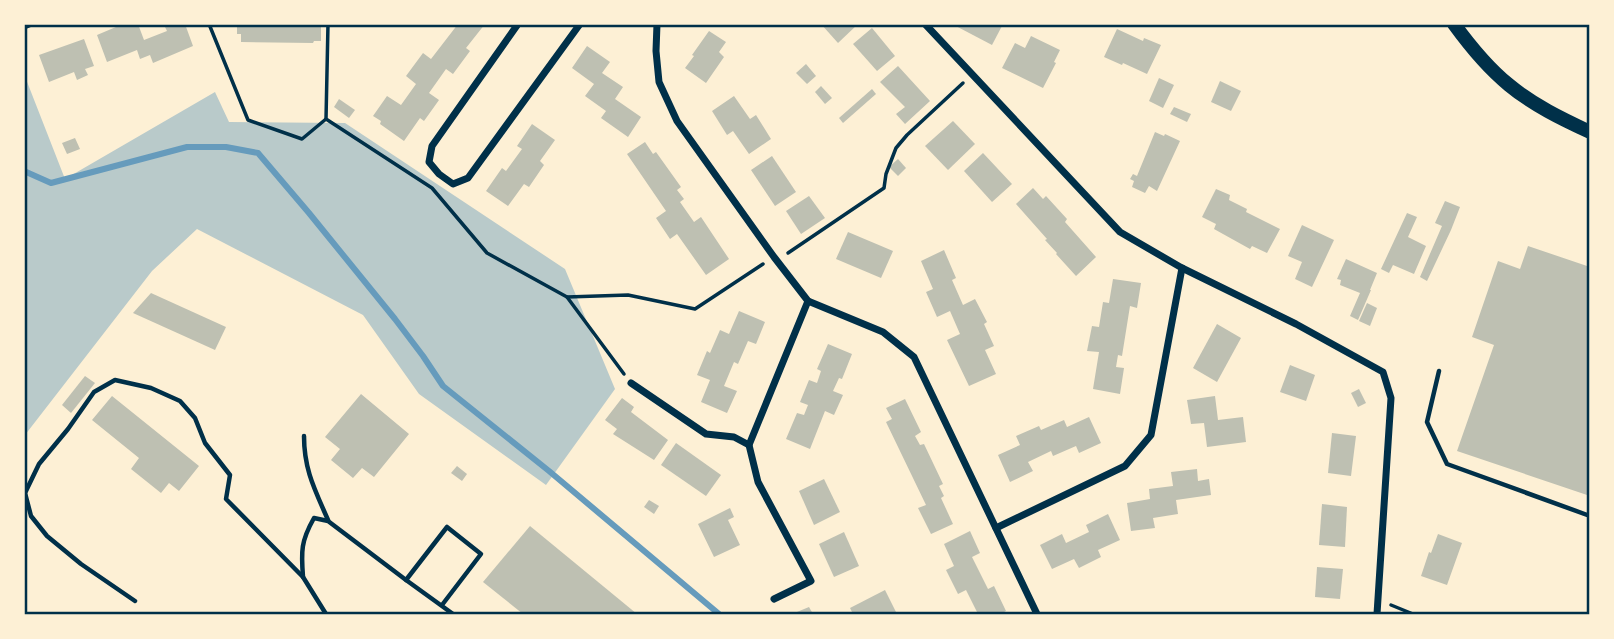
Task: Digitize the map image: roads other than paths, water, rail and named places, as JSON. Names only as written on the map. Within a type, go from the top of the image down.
[{"type":"highway","points":[[1454,24],[1472,48],[1510,86],[1556,117],[1590,132]]},
{"type":"street","points":[[518,24],[432,146],[429,162],[453,184],[468,178],[580,24]]},
{"type":"street","points":[[657,24],[659,82],[677,121],[775,259],[808,301],[883,332],[914,357],[1037,614]]},
{"type":"street","points":[[925,24],[1120,232],[1182,268],[1296,324],[1383,372],[1391,398],[1377,614]]},
{"type":"street","points":[[996,528],[1125,466],[1151,435],[1182,268]]},
{"type":"street","points":[[774,599],[811,581],[758,482],[749,445],[808,301]]},
{"type":"street","points":[[631,383],[706,434],[734,437],[749,445]]},
{"type":"lane","points":[[1439,371],[1427,422],[1447,464],[1590,516]]},
{"type":"lane","points":[[135,601],[81,564],[47,536],[31,516],[25,493],[39,464],[94,392],[115,380],[151,388],[180,401],[195,418],[205,443],[230,475],[226,499],[303,578],[326,614]]},
{"type":"lane","points":[[304,436],[304,456],[309,475],[328,521]]},
{"type":"lane","points":[[303,578],[301,548],[307,530],[314,518],[328,521],[453,614]]},
{"type":"lane","points":[[406,580],[447,527],[481,554],[442,605]]},
{"type":"waterway","points":[[24,171],[51,183],[187,147],[226,147],[258,153],[395,319],[443,386],[719,614]]}]
